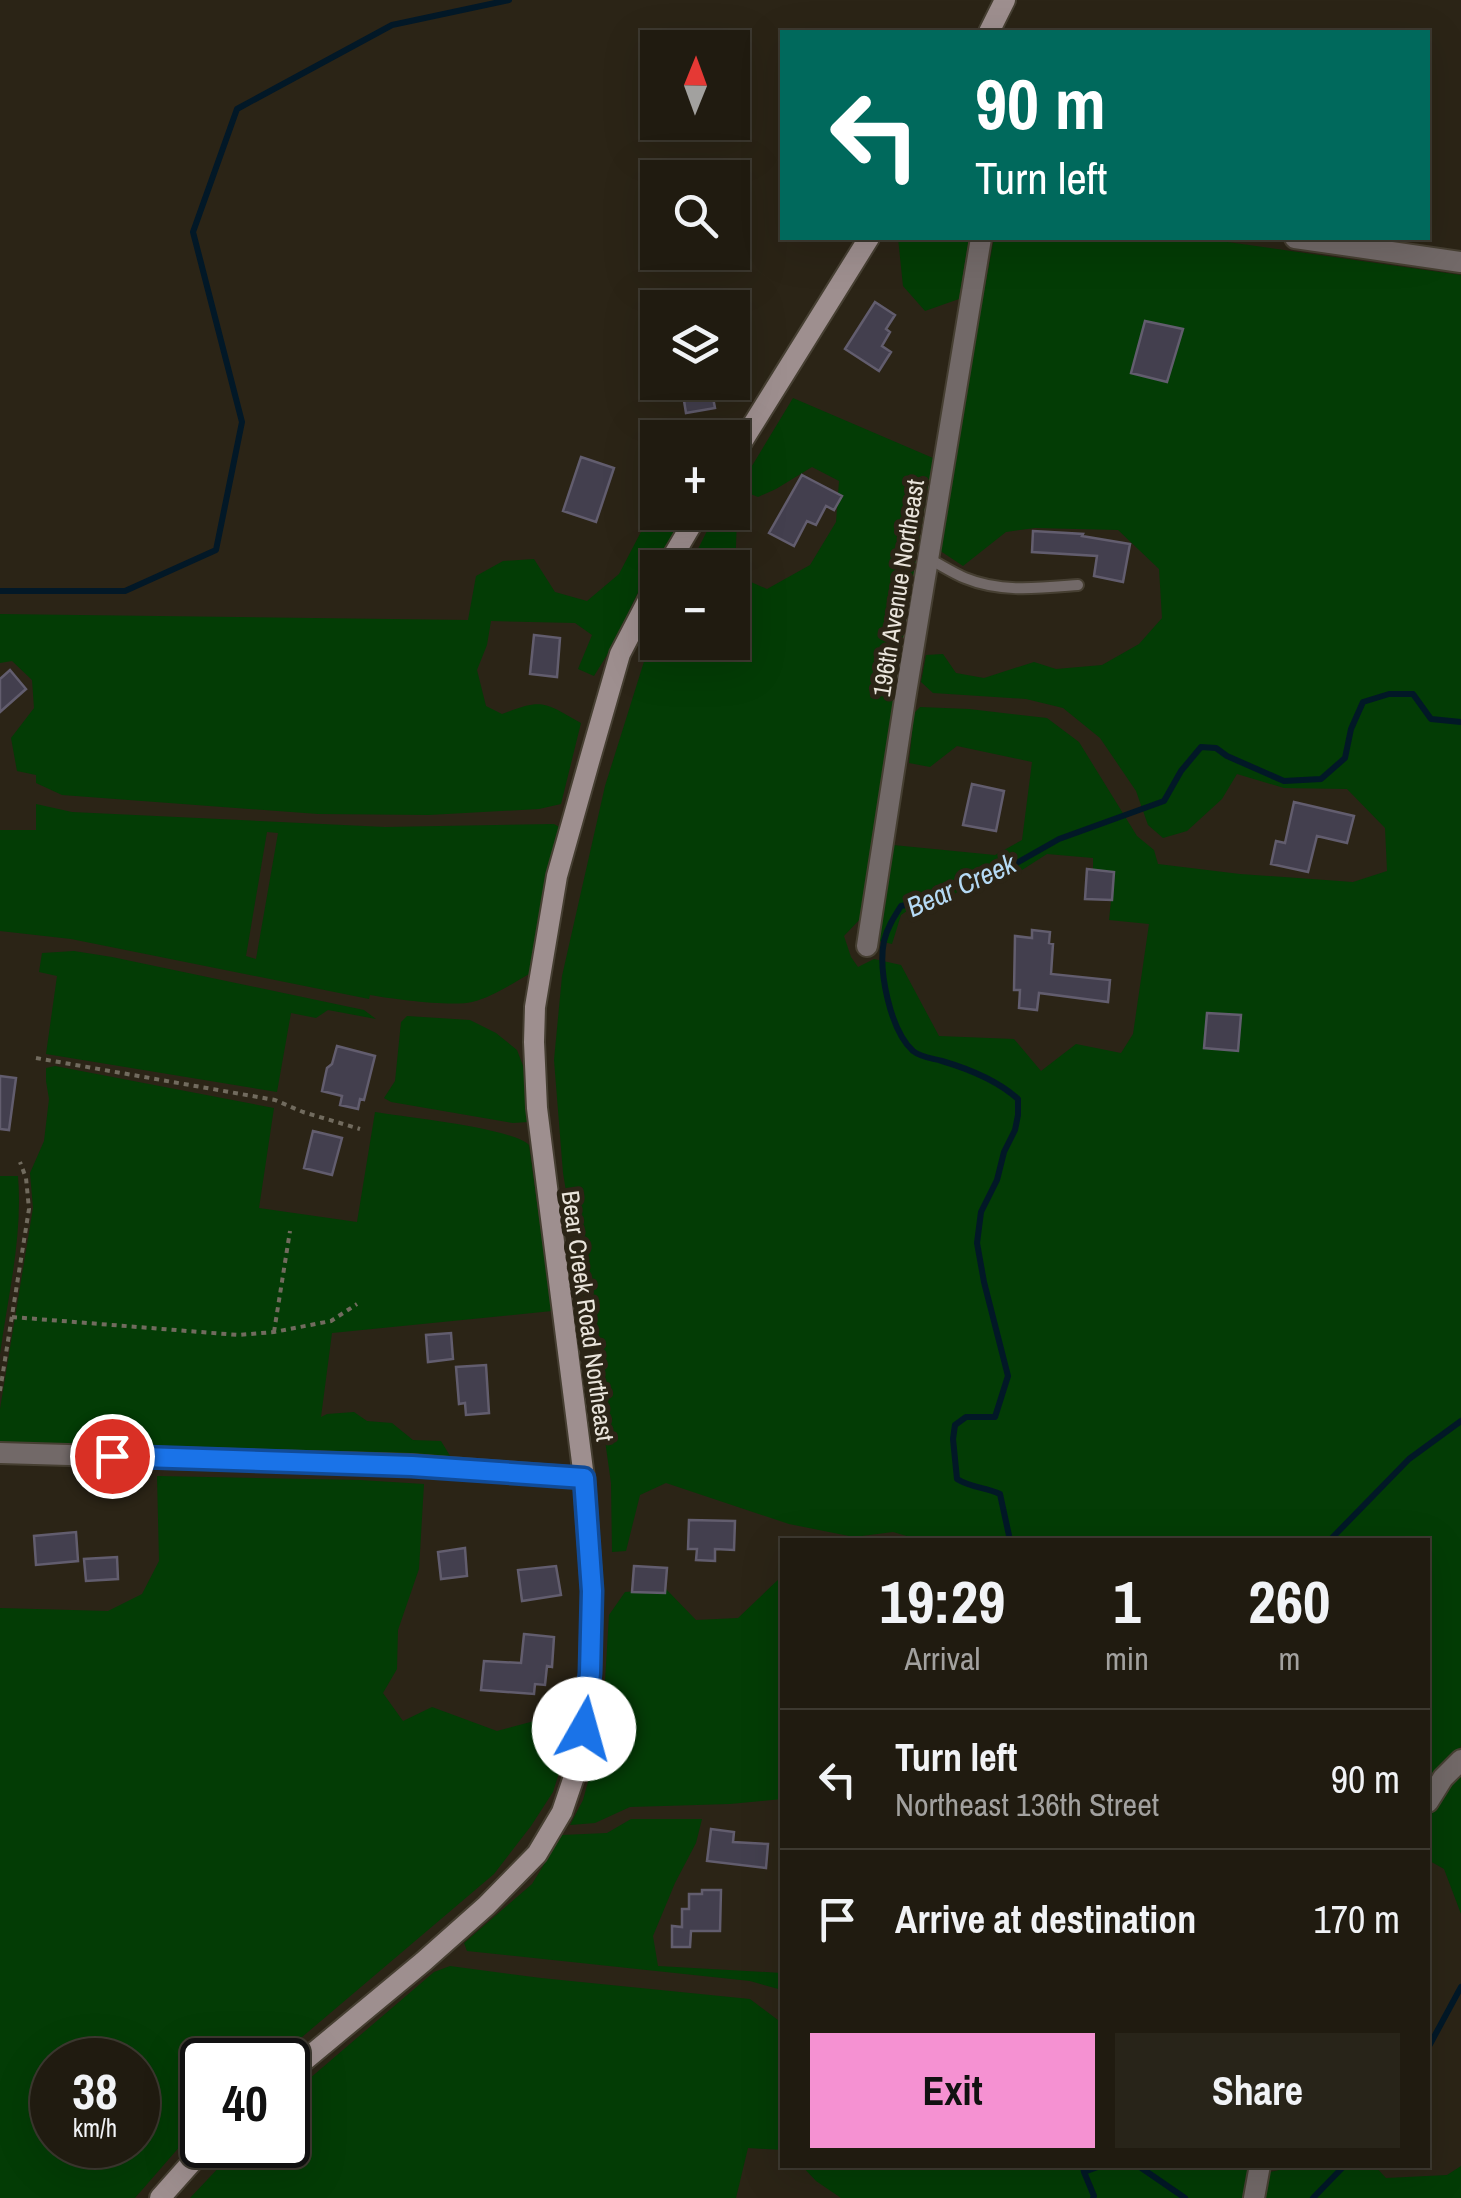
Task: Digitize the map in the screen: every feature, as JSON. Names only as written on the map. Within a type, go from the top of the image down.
[{"type":"street","points":[[989,30],[1006,0]]},
{"type":"street","points":[[750,429],[868,240]]},
{"type":"street","name":"196th Avenue Northeast","points":[[867,946],[980,240]]},
{"type":"street","points":[[1309,240],[1461,262]]},
{"type":"street","name":"Bear Creek Road Northeast","points":[[310,2056],[423,1962],[537,1854],[562,1812],[581,1756],[590,1673],[592,1591],[584,1478],[538,1118],[534,1042],[556,876],[620,654],[640,616]]},
{"type":"street","points":[[0,1453],[412,1466],[584,1478]]},
{"type":"street","points":[[1430,1799],[1461,1760]]},
{"type":"street","points":[[160,2198],[187,2168]]},
{"type":"street","points":[[1254,2198],[1259,2168]]},
{"type":"lane","points":[[928,558],[965,578],[986,584],[1012,588],[1078,584]]},
{"type":"path","points":[[36,1058],[275,1100],[360,1129]]},
{"type":"path","points":[[0,1391],[29,1209],[20,1162]]},
{"type":"path","points":[[274,1332],[290,1231]]},
{"type":"path","points":[[12,1317],[238,1334],[331,1322],[357,1304]]},
{"type":"green space","points":[[898,240],[969,240],[959,299],[925,311],[903,286]]},
{"type":"green space","points":[[994,240],[1213,240],[1461,275],[1461,1746],[1430,1787],[1430,1538],[913,1538],[893,1532],[854,1537],[789,1524],[666,1483],[640,1495],[626,1551],[612,1552],[611,1483],[563,1173],[554,1060],[562,976],[605,786],[644,660],[750,660],[750,582],[767,589],[810,565],[836,522],[839,481],[812,467],[758,497],[750,494],[750,469],[793,398],[933,458],[863,916],[844,936],[858,967],[874,959],[901,965],[939,1036],[1014,1039],[1041,1071],[1076,1044],[1121,1053],[1133,1034],[1149,924],[1109,920],[1114,873],[1093,870],[1093,858],[1047,854],[1022,870],[980,879],[937,904],[910,909],[901,915],[892,944],[875,940],[893,845],[995,855],[1022,840],[1032,762],[957,746],[930,767],[909,763],[914,713],[920,707],[1047,718],[1079,742],[1137,836],[1154,850],[1158,864],[1353,882],[1387,871],[1385,828],[1347,789],[1284,788],[1237,774],[1222,799],[1187,831],[1163,838],[1148,825],[1136,791],[1100,738],[1063,708],[1026,699],[933,693],[921,682],[926,655],[943,654],[956,673],[984,678],[1034,662],[1056,669],[1102,665],[1139,644],[1162,618],[1159,569],[1118,530],[1035,528],[1006,532],[963,566],[939,550]]},
{"type":"green space","points":[[642,530],[679,530],[665,550],[640,550],[640,588],[594,676],[578,669],[592,635],[575,623],[491,621],[477,670],[486,706],[502,714],[543,705],[581,723],[561,804],[539,809],[429,815],[318,814],[62,795],[36,783],[36,775],[17,771],[11,738],[34,708],[32,680],[12,661],[0,663],[0,614],[468,620],[476,576],[503,561],[534,559],[555,592],[587,601],[619,574]]},
{"type":"green space","points":[[708,530],[737,530],[736,550],[698,550]]},
{"type":"green space","points":[[36,804],[72,812],[385,827],[554,824],[561,828],[529,974],[479,1000],[451,1004],[370,995],[369,999],[71,939],[0,931],[0,830],[36,830]],"holes":[[[267,832],[278,833],[256,959],[246,956]]]},
{"type":"green space","points":[[74,951],[364,1010],[376,1019],[328,1010],[316,1018],[291,1013],[277,1092],[46,1054],[57,976],[39,972],[42,953]]},
{"type":"green space","points":[[407,1016],[470,1020],[496,1033],[517,1050],[525,1071],[528,1122],[513,1123],[384,1098],[395,1081],[401,1022]]},
{"type":"green space","points":[[55,1066],[274,1108],[259,1208],[357,1222],[375,1112],[481,1128],[529,1145],[552,1311],[332,1333],[321,1417],[354,1412],[367,1421],[392,1423],[413,1440],[441,1441],[452,1459],[333,1451],[0,1445],[0,1409],[33,1208],[30,1173],[44,1141],[49,1099],[46,1068]]},
{"type":"green space","points":[[0,1176],[18,1176],[19,1198],[17,1243],[0,1354]]},
{"type":"green space","points":[[157,1476],[424,1484],[419,1569],[398,1630],[397,1669],[383,1693],[403,1721],[432,1707],[497,1731],[538,1720],[560,1732],[565,1754],[553,1792],[494,1874],[301,2038],[180,2038],[180,2146],[135,2198],[0,2198],[0,1608],[108,1611],[142,1594],[159,1561]]},
{"type":"green space","points":[[780,1578],[780,1799],[630,1807],[595,1823],[570,1825],[583,1800],[602,1730],[609,1615],[625,1592],[666,1589],[696,1620],[738,1618]]},
{"type":"green space","points":[[1461,1773],[1461,1914],[1444,1869],[1430,1861],[1430,1816]]},
{"type":"green space","points":[[631,1819],[702,1819],[696,1843],[653,1936],[658,1966],[780,1973],[780,1989],[750,1981],[467,1951],[464,1943],[532,1884],[562,1835],[607,1833]]},
{"type":"green space","points":[[450,1966],[750,1999],[780,2022],[780,2150],[748,2148],[736,2198],[190,2198],[218,2168],[310,2168],[310,2078],[434,1972]]},
{"type":"green space","points":[[1461,2166],[1461,2198],[1263,2198],[1266,2173],[1288,2168],[1377,2168],[1386,2178],[1447,2175]]},
{"type":"green space","points":[[804,2168],[1251,2168],[1246,2198],[841,2198]]},
{"type":"building","points":[[875,302],[895,315],[882,346],[891,352],[879,371],[845,349]]},
{"type":"building","points":[[1145,321],[1183,329],[1167,382],[1131,373]]},
{"type":"building","points":[[684,400],[713,400],[715,408],[686,413]]},
{"type":"building","points":[[581,457],[614,468],[596,522],[563,511]]},
{"type":"building","points":[[802,475],[842,496],[834,510],[826,506],[816,525],[807,521],[794,546],[769,533]]},
{"type":"building","points":[[1033,531],[1083,534],[1130,544],[1123,582],[1094,576],[1097,556],[1032,552]]},
{"type":"building","points":[[534,635],[560,638],[557,677],[530,674]]},
{"type":"building","points":[[10,670],[26,689],[0,712],[0,679]]},
{"type":"building","points":[[972,784],[1004,791],[996,831],[963,825]]},
{"type":"building","points":[[1294,802],[1354,816],[1347,843],[1317,836],[1308,872],[1271,864],[1276,841],[1285,843]]},
{"type":"building","points":[[1087,869],[1114,872],[1112,900],[1085,899]]},
{"type":"building","points":[[1032,930],[1050,932],[1051,974],[1110,980],[1108,1002],[1039,993],[1037,1010],[1019,1008],[1020,990],[1014,990],[1015,936],[1032,938]]},
{"type":"building","points":[[1207,1013],[1241,1015],[1238,1051],[1204,1048]]},
{"type":"building","points":[[337,1046],[375,1056],[358,1109],[340,1105],[342,1096],[322,1091]]},
{"type":"building","points":[[0,1076],[16,1078],[9,1130],[0,1129]]},
{"type":"building","points":[[313,1131],[342,1138],[332,1175],[304,1168]]},
{"type":"building","points":[[451,1333],[453,1359],[428,1362],[426,1335]]},
{"type":"building","points":[[486,1365],[489,1413],[466,1415],[465,1403],[459,1404],[456,1367]]},
{"type":"building","points":[[689,1520],[735,1521],[734,1550],[715,1549],[715,1561],[696,1560],[697,1549],[688,1549]]},
{"type":"building","points":[[76,1532],[78,1561],[36,1565],[34,1536]]},
{"type":"building","points":[[465,1548],[467,1576],[441,1579],[438,1552]]},
{"type":"building","points":[[117,1557],[118,1579],[86,1581],[84,1559]]},
{"type":"building","points":[[556,1566],[561,1595],[522,1601],[518,1570]]},
{"type":"building","points":[[634,1566],[667,1568],[665,1593],[632,1592]]},
{"type":"building","points":[[524,1634],[554,1637],[552,1667],[547,1666],[545,1685],[535,1684],[534,1694],[481,1690],[484,1661],[521,1663]]},
{"type":"building","points":[[711,1829],[734,1832],[733,1842],[768,1844],[766,1868],[707,1861]]},
{"type":"building","points":[[702,1890],[721,1890],[720,1931],[691,1931],[690,1947],[672,1947],[672,1926],[682,1927],[682,1909],[689,1909],[689,1894],[702,1894]]},
{"type":"waterway","points":[[0,591],[125,591],[216,550],[242,422],[193,232],[237,109],[392,25],[509,0]]},
{"type":"waterway","name":"Bear Creek","points":[[1010,1538],[1000,1494],[957,1479],[953,1439],[955,1425],[966,1417],[995,1417],[1008,1376],[977,1243],[981,1212],[1015,1130],[1018,1099],[982,1076],[916,1053],[905,1041],[892,1015],[883,967],[884,941],[893,918],[901,906],[932,899],[977,874],[1006,869],[1059,839],[1164,801],[1201,747],[1216,748],[1284,781],[1321,779],[1345,758],[1351,729],[1363,702],[1389,694],[1413,694],[1431,719],[1461,722]]},
{"type":"waterway","points":[[1332,1538],[1409,1459],[1461,1421]]},
{"type":"waterway","points":[[1430,2044],[1461,1987]]},
{"type":"waterway","name":"Bear Creek","points":[[1083,2168],[1093,2198]]},
{"type":"waterway","points":[[1084,2172],[1095,2168]]},
{"type":"waterway","points":[[1141,2168],[1185,2198]]},
{"type":"waterway","points":[[1313,2198],[1342,2168]]},
{"type":"route","points":[[112,1456],[412,1466],[584,1478],[592,1591],[584,1729]]}]
